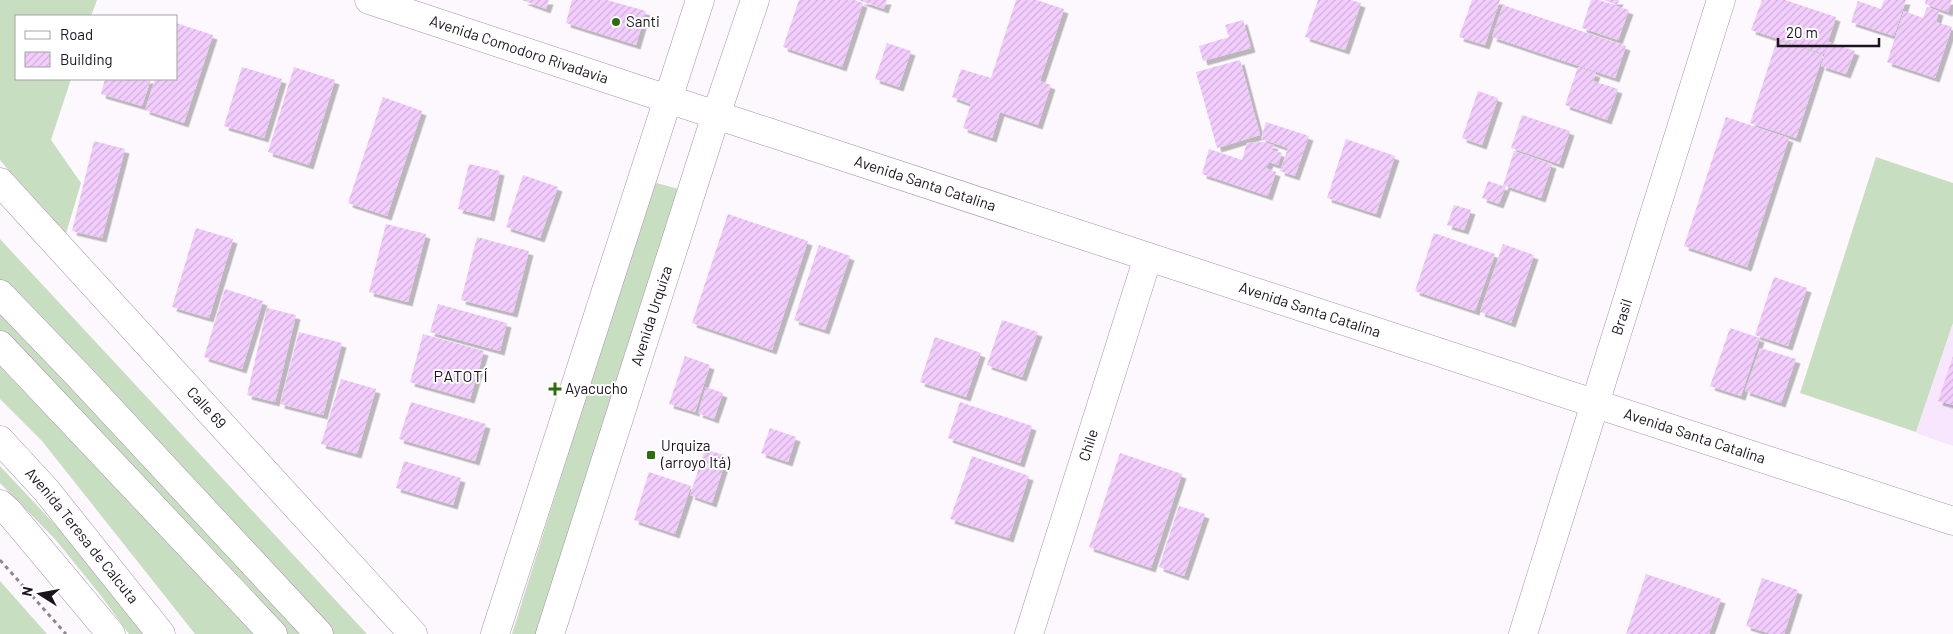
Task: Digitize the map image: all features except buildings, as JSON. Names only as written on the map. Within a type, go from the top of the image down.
[{"type":"main road","name":"Avenida Comodoro Rivadavia","points":[[370,0],[667,98]]},
{"type":"main road","points":[[496,634],[700,0]]},
{"type":"main road","name":"Avenida Urquiza","points":[[550,634],[716,115],[755,0]]},
{"type":"main road","name":"Brasil","points":[[1523,634],[1721,0]]},
{"type":"main road","name":"Avenida Santa Catalina","points":[[667,98],[1953,521]]},
{"type":"main road","name":"Calle 69","points":[[0,182],[413,634]]},
{"type":"main road","name":"Chile","points":[[1029,634],[1148,257]]},
{"type":"main road","points":[[0,294],[73,369],[319,634]]},
{"type":"main road","points":[[0,345],[273,634]]},
{"type":"main road","name":"Avenida Teresa de Calcuta","points":[[0,440],[46,490],[160,634]]},
{"type":"main road","points":[[0,504],[8,511],[111,634]]},
{"type":"path","points":[[0,560],[66,634]]},
{"type":"shaded area","points":[[1953,324],[1953,446],[1916,433]]},
{"type":"green space","points":[[0,0],[97,0],[91,15],[15,15],[15,80],[71,80],[51,140],[81,183],[65,237],[0,160]]},
{"type":"green space","points":[[1876,157],[1953,183],[1953,323],[1916,432],[1800,393]]},
{"type":"green space","points":[[653,182],[682,190],[540,634],[512,634]]},
{"type":"green space","points":[[0,239],[367,634],[195,634],[42,441],[0,399]]},
{"type":"green space","points":[[0,466],[61,531],[145,634],[129,634],[55,539],[0,483]]},
{"type":"green space","points":[[0,581],[47,634],[0,634]]},
{"type":"place","name":"Santi","points":[[616,22]]},
{"type":"place","name":"Ayacucho","points":[[555,389]]},
{"type":"place","name":"Urquiza (arroyo Itá)","points":[[651,455]]},
{"type":"district","name":"PATOTÍ","points":[[461,376]]}]
